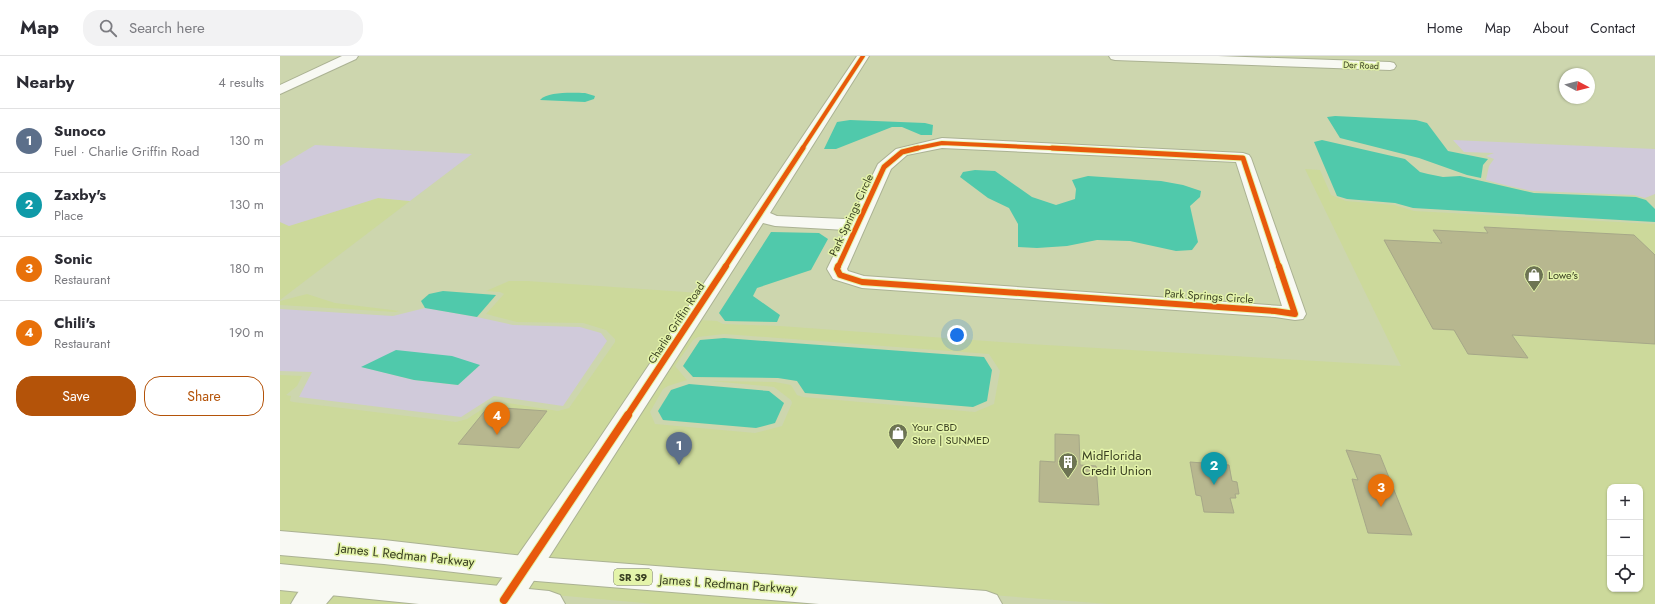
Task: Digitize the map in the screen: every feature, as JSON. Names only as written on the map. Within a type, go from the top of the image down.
[{"type":"street","points":[[280,90],[352,56]]},
{"type":"street","name":"Charlie Griffin Road","points":[[504,600],[524,568],[605,450],[863,56]]},
{"type":"street","name":"Der Road","points":[[1115,56],[1390,66]]},
{"type":"street","name":"Park Springs Circle","points":[[759,215],[775,221],[844,225],[860,220],[884,167],[902,152],[942,142],[1244,158],[1295,314],[1222,307],[862,282],[840,275],[837,269],[860,220]]},
{"type":"street","name":"James L Redman Parkway","points":[[280,543],[384,552],[524,568],[986,604]]},
{"type":"street","points":[[280,577],[317,593],[376,588],[422,590],[549,604]]},
{"type":"shaded area","points":[[1453,140],[1655,149],[1655,194],[1645,198],[1634,195],[1533,191],[1486,180],[1489,166],[1494,159],[1486,156],[1494,153],[1464,152]]},
{"type":"shaded area","points":[[315,145],[472,154],[410,201],[378,198],[289,226],[280,222],[280,166]]},
{"type":"shaded area","points":[[1305,169],[1320,170],[1331,195],[1346,201],[1394,205],[1414,211],[1655,224],[1655,604],[1109,604],[541,561],[699,320],[717,321],[723,324],[780,326],[1029,344],[1401,366]],"holes":[[[724,334],[989,354],[1000,371],[994,404],[975,412],[803,397],[797,395],[791,385],[775,382],[711,381],[774,387],[791,400],[792,403],[782,426],[755,433],[655,424],[650,412],[663,389],[687,380],[675,366],[693,340],[698,337]]]},
{"type":"shaded area","points":[[378,198],[410,201],[280,300],[280,222],[289,226]]},
{"type":"shaded area","points":[[509,281],[700,293],[519,559],[280,535],[280,375],[302,376],[297,386],[286,395],[291,396],[290,401],[293,402],[456,422],[467,419],[495,401],[558,411],[569,408],[615,342],[615,339],[606,330],[583,323],[517,322],[486,314],[504,294],[500,292],[486,291]]},
{"type":"shaded area","points":[[307,294],[335,303],[400,311],[395,312],[280,305],[280,301]]},
{"type":"shaded area","points":[[425,308],[513,325],[580,327],[601,333],[607,341],[563,406],[494,396],[461,417],[299,397],[312,372],[280,371],[280,309],[393,316]],"holes":[[[480,365],[458,385],[414,380],[362,367]]]},
{"type":"shaded area","points":[[280,552],[507,576],[498,589],[280,568]]},
{"type":"shaded area","points":[[530,578],[866,604],[654,604],[522,592]]},
{"type":"shaded area","points":[[280,587],[454,604],[280,604]]},
{"type":"water","points":[[585,93],[595,96],[594,99],[585,102],[540,100],[549,95],[555,94]]},
{"type":"water","points":[[1335,116],[1416,120],[1427,123],[1448,151],[1488,159],[1483,165],[1481,178],[1467,175],[1419,158],[1340,138],[1327,117]]},
{"type":"water","points":[[850,120],[925,123],[933,125],[932,135],[921,135],[902,127],[892,127],[836,149],[824,149],[837,122]]},
{"type":"water","points":[[1322,140],[1405,159],[1420,172],[1443,177],[1460,176],[1534,193],[1636,197],[1646,200],[1655,209],[1655,222],[1413,208],[1395,203],[1347,199],[1337,196],[1314,142]]},
{"type":"water","points":[[975,170],[995,171],[1032,197],[1056,205],[1075,199],[1076,189],[1072,180],[1088,176],[1161,181],[1183,185],[1201,191],[1200,197],[1190,206],[1198,242],[1192,250],[1176,251],[1130,241],[1097,240],[1067,246],[1037,248],[1018,247],[1018,224],[1009,208],[988,198],[960,177],[963,172]]},
{"type":"water","points":[[771,232],[819,233],[828,239],[811,270],[757,288],[753,296],[780,315],[777,322],[725,321],[719,313]]},
{"type":"water","points":[[443,291],[496,295],[477,317],[425,308],[421,301],[429,294]]},
{"type":"water","points":[[724,338],[984,357],[992,370],[987,401],[973,407],[805,393],[797,381],[778,378],[693,377],[683,366],[700,340]]},
{"type":"water","points":[[396,350],[452,356],[480,365],[458,385],[414,380],[361,367]]},
{"type":"water","points":[[689,384],[769,391],[784,403],[775,423],[756,428],[663,420],[658,411],[671,390]]},
{"type":"building","name":"Lowe's","points":[[1484,227],[1634,235],[1655,255],[1655,344],[1512,335],[1528,358],[1468,354],[1454,330],[1433,329],[1384,240],[1442,243],[1433,230],[1488,233]]},
{"type":"building","points":[[488,407],[547,411],[519,448],[458,444]]},
{"type":"building","name":"MidFlorida Credit Union","points":[[1055,434],[1079,435],[1080,465],[1096,466],[1099,505],[1039,502],[1040,461],[1055,462]]},
{"type":"building","points":[[1346,450],[1380,455],[1412,535],[1368,533],[1352,479],[1358,480]]},
{"type":"building","points":[[1190,462],[1229,465],[1232,481],[1237,482],[1239,494],[1235,494],[1236,498],[1230,498],[1234,513],[1204,512],[1201,496],[1196,495]]},
{"type":"cycle path","points":[[504,600],[602,455],[863,56]]},
{"type":"cycle path","points":[[942,143],[1243,158],[1295,314],[1275,311],[862,282],[840,275],[837,269],[884,167],[902,152],[942,143]]},
{"type":"place","name":"Lowe's","points":[[1534,292]]},
{"type":"place","name":"Chili's","points":[[497,435]]},
{"type":"place","name":"Your CBD Store | SUNMED","points":[[898,450]]},
{"type":"place","name":"Sunoco","points":[[679,465]]},
{"type":"place","name":"MidFlorida Credit Union","points":[[1068,479]]},
{"type":"place","name":"Zaxby's","points":[[1214,485]]},
{"type":"place","name":"Sonic","points":[[1381,507]]}]
